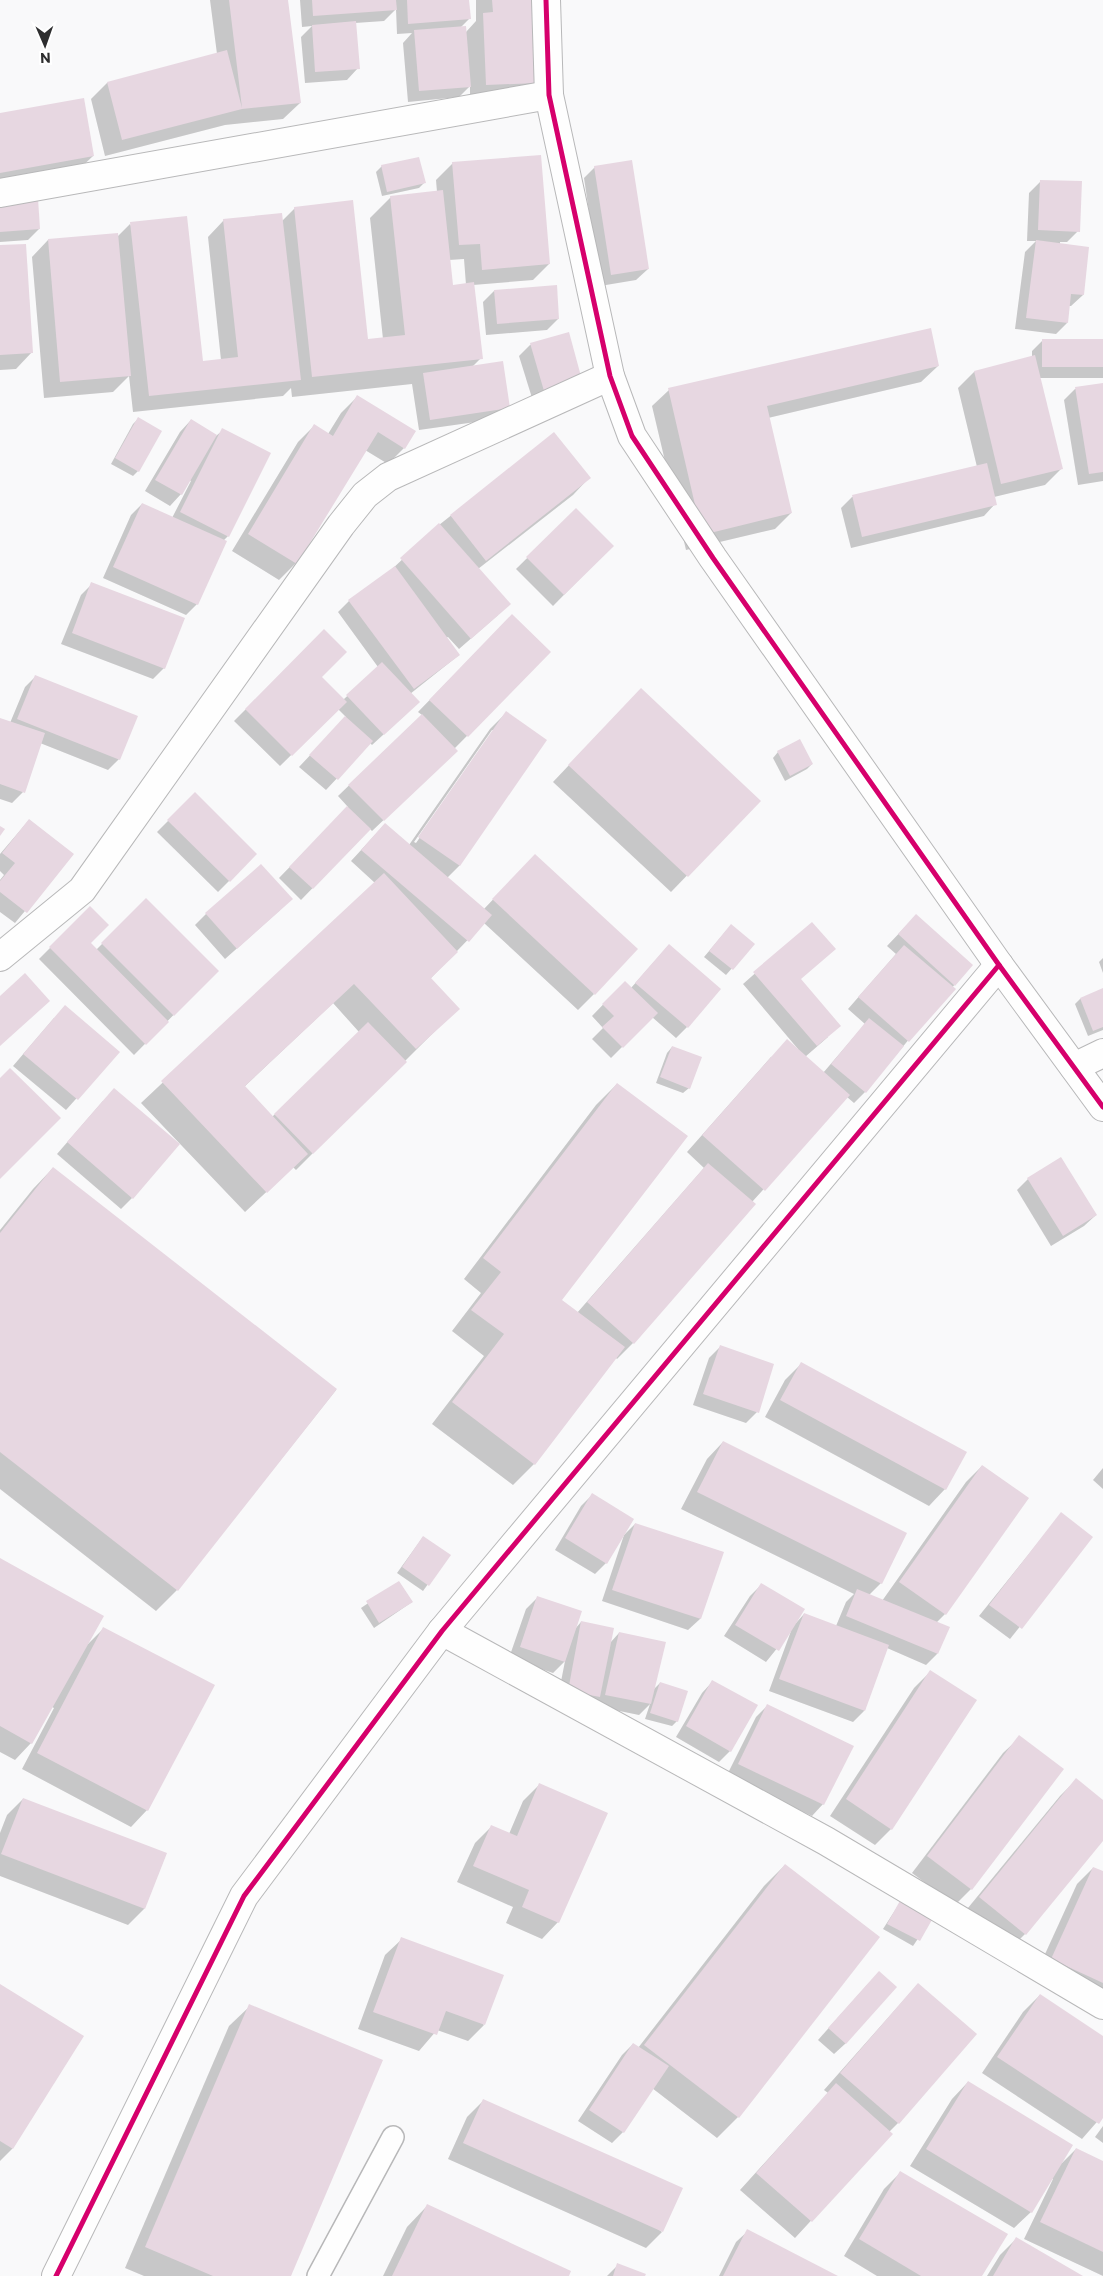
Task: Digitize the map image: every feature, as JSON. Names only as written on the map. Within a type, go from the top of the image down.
[{"type":"street","points":[[546,0],[549,95],[610,376],[632,436],[713,558],[999,965],[1103,1107]]},
{"type":"street","points":[[0,192],[549,95]]},
{"type":"street","points":[[0,957],[82,890],[341,525],[365,495],[388,477],[610,376]]},
{"type":"street","points":[[56,2276],[244,1896],[442,1631],[999,965]]},
{"type":"street","points":[[1074,1067],[1103,1052]]},
{"type":"street","points":[[442,1631],[826,1841],[1103,2005]]},
{"type":"lane","points":[[318,2276],[393,2137]]},
{"type":"building","points":[[229,0],[288,0],[301,103],[242,109],[122,140],[107,82],[227,50],[242,108]]},
{"type":"building","points":[[312,0],[396,0],[397,10],[313,16]]},
{"type":"building","points":[[407,0],[469,0],[471,19],[408,24]]},
{"type":"building","points":[[492,0],[535,0],[537,83],[486,85],[483,13],[493,12]]},
{"type":"building","points":[[356,21],[360,69],[315,72],[312,25]]},
{"type":"building","points":[[466,26],[471,87],[419,91],[414,30]]},
{"type":"building","points":[[84,98],[94,156],[0,173],[0,113]]},
{"type":"building","points":[[541,155],[550,264],[482,270],[480,244],[459,245],[452,162]]},
{"type":"building","points":[[419,157],[426,183],[387,192],[381,165]]},
{"type":"building","points":[[632,160],[649,269],[611,275],[594,166]]},
{"type":"building","points":[[1040,180],[1082,181],[1080,232],[1038,230]]},
{"type":"building","points":[[443,190],[453,285],[474,282],[483,359],[312,377],[294,207],[353,200],[368,339],[405,335],[390,196]]},
{"type":"building","points":[[38,198],[40,229],[0,232],[0,200]]},
{"type":"building","points":[[282,213],[301,380],[149,396],[130,222],[187,216],[203,361],[238,357],[223,219]]},
{"type":"building","points":[[118,233],[131,376],[60,382],[48,239]]},
{"type":"building","points":[[1036,240],[1089,247],[1084,295],[1071,294],[1068,323],[1026,318]]},
{"type":"building","points":[[26,244],[33,353],[0,355],[0,245]]},
{"type":"building","points":[[557,285],[559,319],[497,324],[494,290]]},
{"type":"building","points":[[931,328],[939,366],[767,406],[792,513],[702,535],[668,388]]},
{"type":"building","points":[[569,332],[582,380],[544,391],[530,343]]},
{"type":"building","points":[[1042,339],[1103,339],[1103,367],[1042,367]]},
{"type":"building","points":[[1035,355],[1063,469],[1001,484],[974,371]]},
{"type":"building","points":[[503,361],[510,408],[430,420],[423,373]]},
{"type":"building","points":[[1103,383],[1103,472],[1089,474],[1075,387]]},
{"type":"building","points":[[357,395],[416,431],[405,449],[378,432],[297,564],[248,534],[314,424],[333,436]]},
{"type":"building","points":[[138,417],[162,431],[139,472],[115,458]]},
{"type":"building","points":[[191,419],[217,435],[182,495],[155,480]]},
{"type":"building","points":[[222,428],[271,453],[229,537],[180,512]]},
{"type":"building","points":[[554,432],[591,478],[486,561],[450,515]]},
{"type":"building","points":[[987,463],[997,505],[862,537],[852,495]]},
{"type":"building","points":[[142,503],[227,541],[198,605],[113,567]]},
{"type":"building","points":[[576,508],[614,546],[564,595],[526,557]]},
{"type":"building","points":[[439,523],[511,604],[471,639],[400,558]]},
{"type":"building","points":[[395,566],[460,655],[414,689],[348,600]]},
{"type":"building","points":[[91,582],[185,618],[165,669],[72,633]]},
{"type":"building","points":[[512,614],[551,652],[468,737],[429,700]]},
{"type":"building","points":[[324,629],[347,652],[322,677],[347,702],[292,756],[245,709]]},
{"type":"building","points":[[382,662],[420,702],[384,735],[346,695]]},
{"type":"building","points":[[35,675],[138,716],[120,760],[17,719]]},
{"type":"building","points":[[641,688],[761,801],[688,877],[568,765]]},
{"type":"building","points":[[506,711],[547,740],[460,866],[418,837]]},
{"type":"building","points":[[422,714],[458,751],[384,821],[348,785]]},
{"type":"building","points":[[345,716],[373,741],[338,780],[309,755]]},
{"type":"building","points":[[0,718],[45,733],[25,793],[0,784]]},
{"type":"building","points":[[800,739],[813,764],[790,776],[777,751]]},
{"type":"building","points":[[195,792],[257,854],[230,882],[167,820]]},
{"type":"building","points":[[347,806],[371,829],[313,889],[289,867]]},
{"type":"building","points":[[29,819],[74,854],[27,913],[0,892],[0,881],[15,863],[2,853]]},
{"type":"building","points":[[385,823],[492,915],[469,942],[361,850]]},
{"type":"building","points":[[0,826],[5,829],[0,836]]},
{"type":"building","points":[[535,854],[638,949],[595,995],[492,899]]},
{"type":"building","points":[[261,864],[293,899],[237,949],[205,913]]},
{"type":"building","points":[[384,873],[458,952],[431,978],[460,1009],[416,1049],[354,984],[245,1086],[308,1154],[267,1193],[161,1081]]},
{"type":"building","points":[[146,898],[219,971],[174,1016],[101,943]]},
{"type":"building","points":[[90,906],[109,925],[91,943],[169,1022],[146,1045],[49,947]]},
{"type":"building","points":[[916,914],[973,965],[955,986],[898,934]]},
{"type":"building","points":[[812,922],[836,949],[801,979],[841,1026],[817,1046],[753,972]]},
{"type":"building","points":[[731,924],[755,944],[733,970],[709,951]]},
{"type":"building","points":[[669,944],[721,989],[688,1028],[635,983]]},
{"type":"building","points":[[904,945],[956,989],[909,1042],[858,997]]},
{"type":"building","points":[[25,973],[50,1001],[0,1046],[0,996]]},
{"type":"building","points":[[625,981],[658,1013],[623,1048],[602,1027],[614,1016],[602,1004]]},
{"type":"building","points":[[1103,988],[1103,1027],[1093,1031],[1080,998]]},
{"type":"building","points":[[65,1005],[120,1052],[78,1100],[23,1054]]},
{"type":"building","points":[[869,1018],[904,1046],[866,1093],[831,1064]]},
{"type":"building","points":[[368,1022],[407,1062],[313,1154],[274,1114]]},
{"type":"building","points":[[787,1039],[850,1095],[765,1191],[702,1135]]},
{"type":"building","points":[[672,1046],[702,1057],[690,1089],[660,1077]]},
{"type":"building","points":[[10,1068],[61,1118],[0,1179],[0,1078]]},
{"type":"building","points":[[617,1083],[688,1136],[562,1300],[625,1347],[535,1465],[452,1402],[504,1334],[471,1310],[501,1272],[483,1258]]},
{"type":"building","points":[[114,1088],[180,1144],[133,1199],[67,1142]]},
{"type":"building","points":[[1061,1157],[1097,1215],[1063,1236],[1027,1178]]},
{"type":"building","points":[[708,1163],[756,1204],[634,1344],[587,1302]]},
{"type":"building","points":[[53,1167],[337,1389],[178,1591],[0,1452],[0,1233]]},
{"type":"building","points":[[720,1345],[774,1364],[759,1413],[703,1394]]},
{"type":"building","points":[[801,1362],[967,1452],[946,1490],[780,1400]]},
{"type":"building","points":[[723,1441],[907,1533],[882,1584],[697,1492]]},
{"type":"building","points":[[982,1465],[1029,1498],[946,1615],[899,1582]]},
{"type":"building","points":[[592,1493],[634,1519],[607,1564],[565,1538]]},
{"type":"building","points":[[1061,1512],[1093,1537],[1022,1629],[989,1605]]},
{"type":"building","points":[[635,1523],[724,1552],[701,1619],[612,1590]]},
{"type":"building","points":[[423,1536],[451,1555],[429,1586],[402,1567]]},
{"type":"building","points":[[0,1558],[104,1616],[32,1744],[0,1726]]},
{"type":"building","points":[[399,1581],[413,1602],[379,1623],[366,1601]]},
{"type":"building","points":[[761,1583],[805,1609],[779,1651],[735,1625]]},
{"type":"building","points":[[857,1589],[950,1627],[938,1654],[846,1616]]},
{"type":"building","points":[[537,1596],[582,1611],[565,1662],[520,1647]]},
{"type":"building","points":[[804,1613],[889,1645],[865,1711],[779,1679]]},
{"type":"building","points":[[581,1621],[614,1628],[600,1697],[568,1691]]},
{"type":"building","points":[[103,1627],[215,1685],[148,1811],[37,1753]]},
{"type":"building","points":[[619,1632],[666,1642],[651,1704],[605,1695]]},
{"type":"building","points":[[930,1670],[977,1700],[892,1830],[846,1799]]},
{"type":"building","points":[[712,1680],[758,1705],[731,1752],[686,1726]]},
{"type":"building","points":[[660,1682],[688,1691],[678,1722],[650,1713]]},
{"type":"building","points":[[767,1704],[854,1746],[824,1805],[738,1764]]},
{"type":"building","points":[[1019,1735],[1064,1769],[972,1890],[927,1856]]},
{"type":"building","points":[[1076,1778],[1103,1800],[1103,1841],[1026,1935],[979,1897]]},
{"type":"building","points":[[539,1783],[608,1813],[559,1923],[522,1907],[529,1890],[473,1866],[491,1825],[517,1836]]},
{"type":"building","points":[[23,1798],[167,1853],[145,1909],[1,1854]]},
{"type":"building","points":[[785,1864],[880,1937],[739,2118],[644,2045]]},
{"type":"building","points":[[1093,1867],[1103,1871],[1103,1983],[1051,1959]]},
{"type":"building","points":[[901,1899],[933,1918],[920,1941],[887,1924]]},
{"type":"building","points":[[401,1937],[504,1975],[485,2025],[446,2011],[437,2035],[373,2012]]},
{"type":"building","points":[[879,1971],[897,1987],[846,2044],[828,2028]]},
{"type":"building","points":[[918,1983],[977,2034],[899,2124],[840,2073]]},
{"type":"building","points":[[0,1984],[84,2036],[13,2149],[0,2141]]},
{"type":"building","points":[[1040,1994],[1103,2036],[1103,2118],[1099,2124],[997,2057]]},
{"type":"building","points":[[249,2004],[383,2060],[291,2276],[213,2276],[145,2247]]},
{"type":"building","points":[[633,2043],[669,2066],[624,2133],[589,2110]]},
{"type":"building","points":[[968,2081],[1073,2145],[1032,2213],[926,2149]]},
{"type":"building","points":[[836,2083],[893,2134],[812,2222],[756,2173]]},
{"type":"building","points":[[483,2099],[683,2188],[663,2232],[463,2143]]},
{"type":"building","points":[[1076,2148],[1103,2161],[1103,2252],[1040,2222]]},
{"type":"building","points":[[900,2171],[1008,2234],[982,2276],[921,2276],[859,2239]]},
{"type":"building","points":[[427,2204],[571,2271],[569,2276],[392,2276]]},
{"type":"building","points":[[747,2229],[838,2276],[723,2276]]},
{"type":"building","points":[[1016,2237],[1083,2276],[993,2276]]},
{"type":"building","points":[[617,2263],[646,2274],[645,2276],[613,2276]]},
{"type":"cycle path","points":[[546,0],[549,95],[610,376],[632,436],[713,558],[999,965],[1103,1107]]},
{"type":"cycle path","points":[[56,2276],[244,1896],[442,1631],[999,965]]}]
